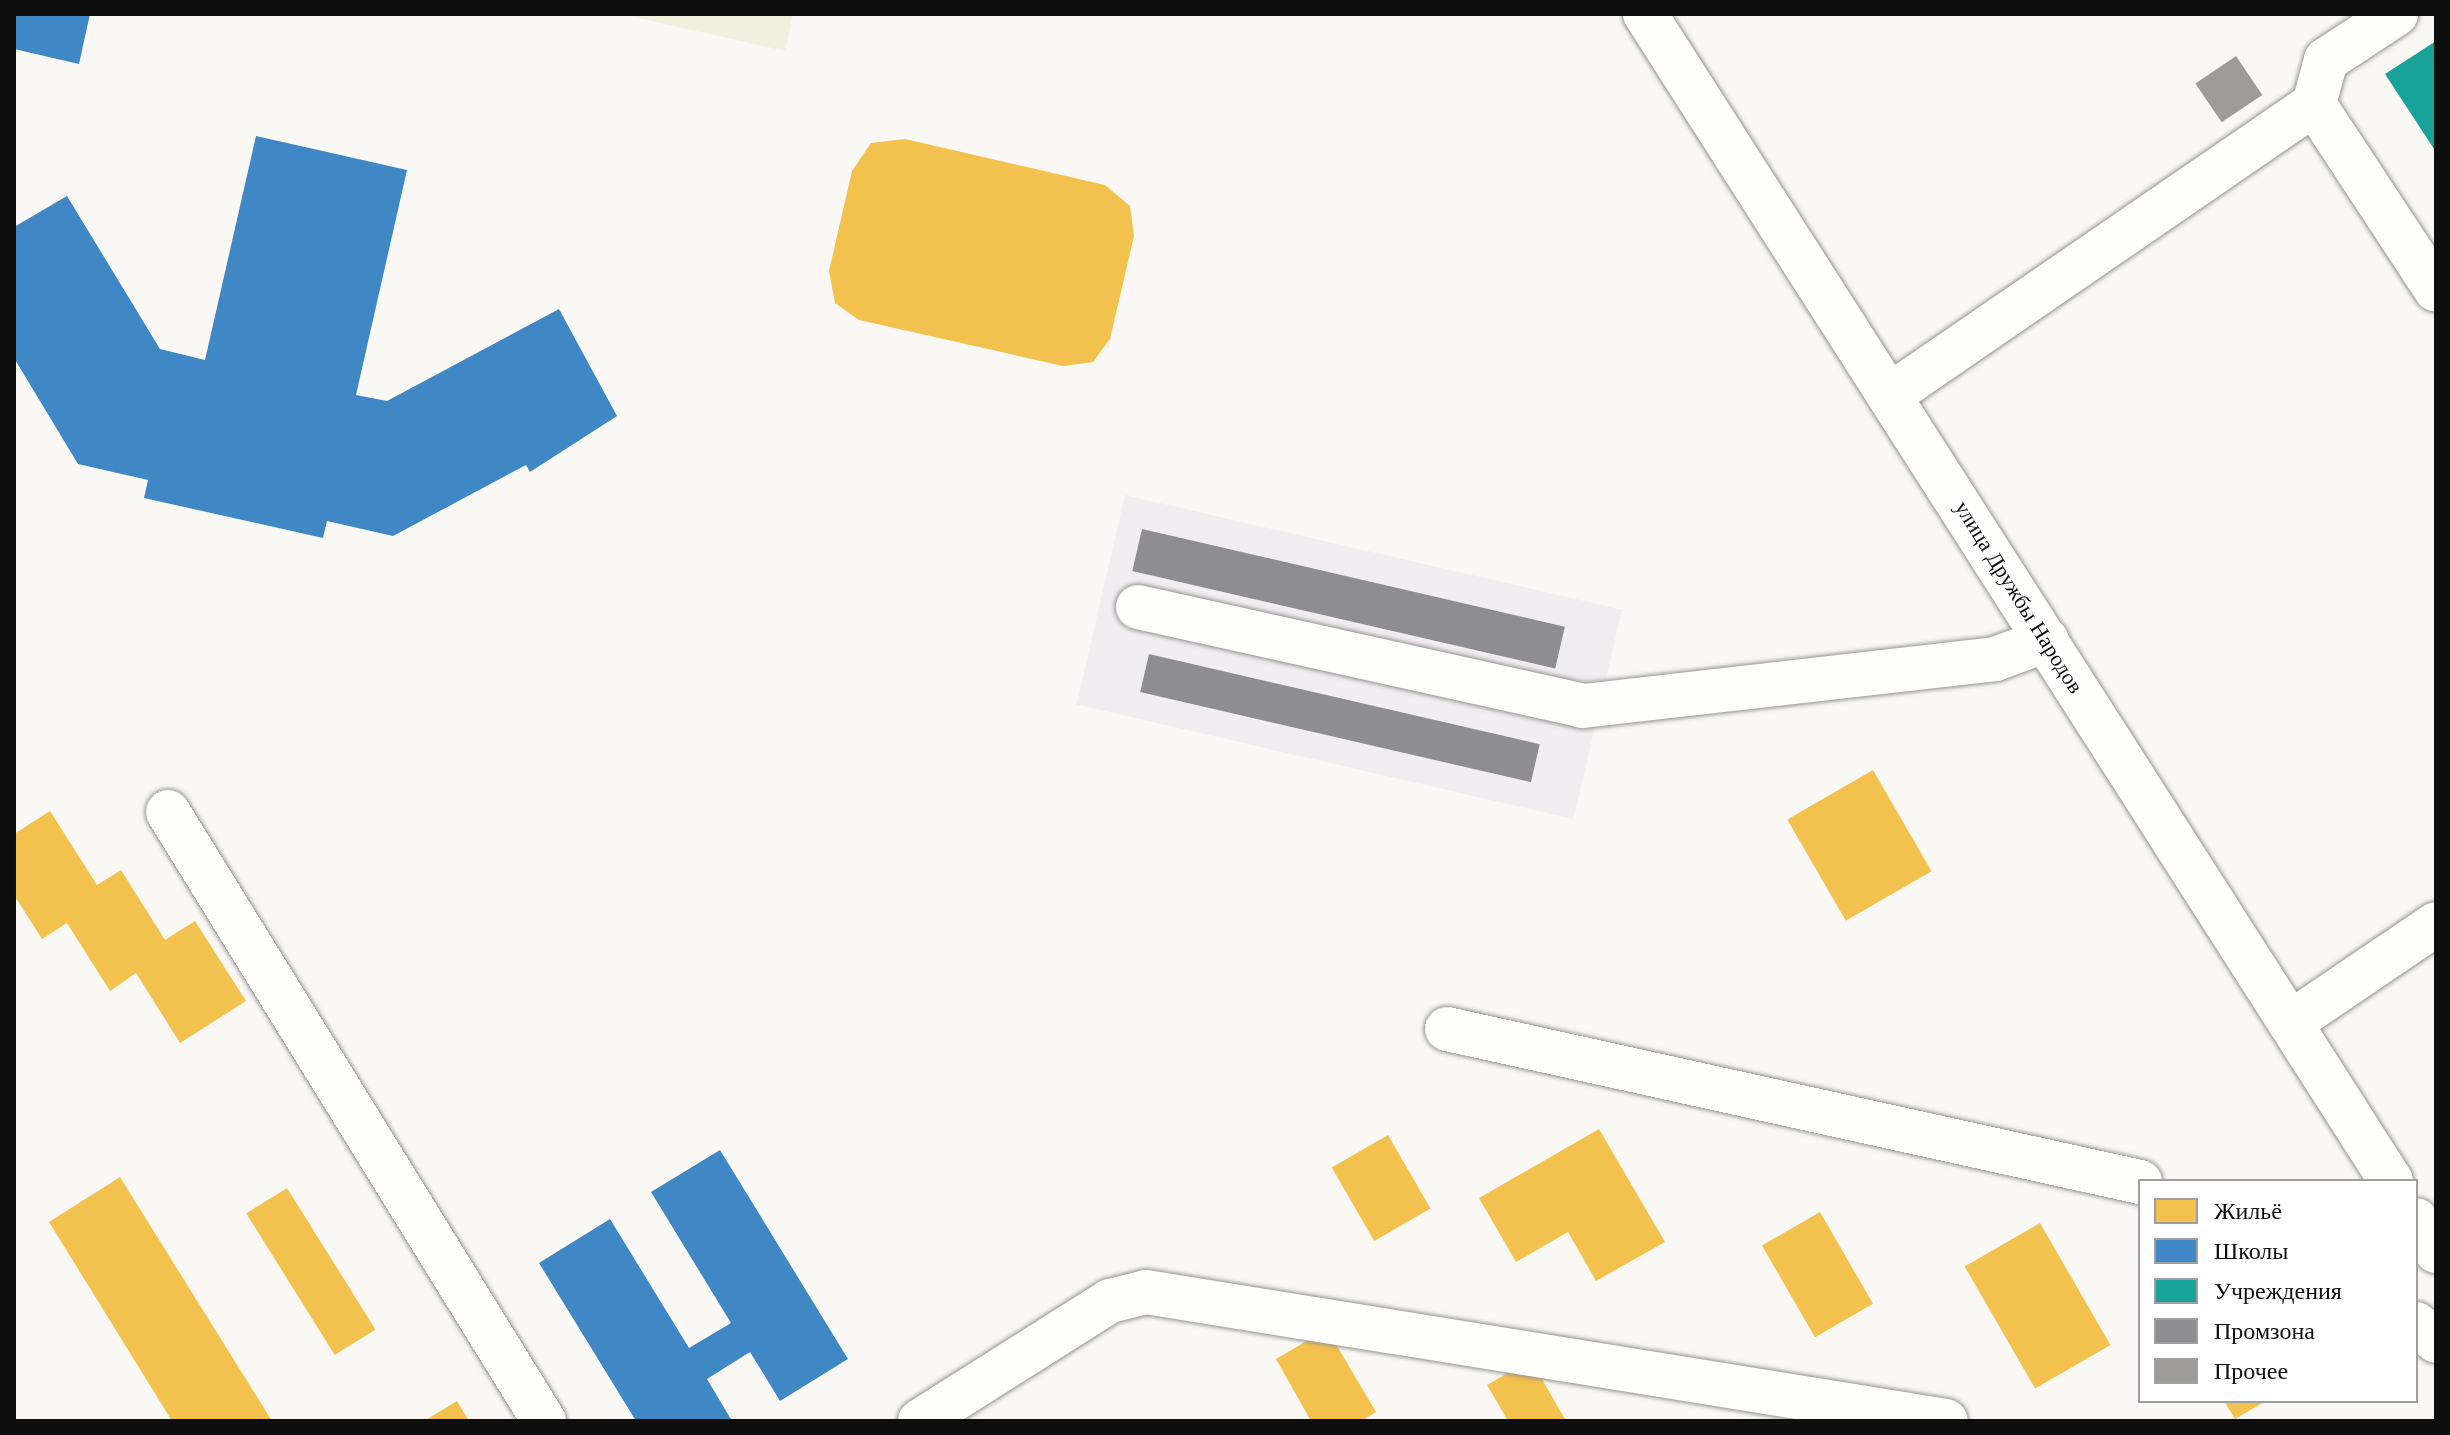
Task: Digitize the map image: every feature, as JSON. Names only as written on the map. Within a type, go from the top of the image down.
[{"type":"street","name":"улица Дружбы Народов","points":[[1645,14],[2390,1179]]},
{"type":"street","points":[[1890,395],[2314,104],[2326,60],[2396,14]]},
{"type":"street","points":[[2314,104],[2436,290]]},
{"type":"street","points":[[1138,607],[1583,706],[1995,659],[2047,640]]},
{"type":"street","points":[[168,812],[544,1421]]},
{"type":"street","points":[[2290,1023],[2436,924]]},
{"type":"street","points":[[1447,1029],[2138,1182]]},
{"type":"street","points":[[2418,1223],[2436,1251]]},
{"type":"street","points":[[920,1421],[1110,1301],[1146,1292],[1946,1421]]},
{"type":"street","points":[[2418,1326],[2436,1341]]},
{"type":"shaded area","points":[[1125,495],[1622,610],[1574,819],[1077,704]]},
{"type":"green space","points":[[620,14],[793,14],[785,51]]},
{"type":"building: Жильё","points":[[905,139],[1105,185],[1130,206],[1134,236],[1110,339],[1093,362],[1063,366],[859,320],[835,303],[829,271],[852,171],[871,143]]},
{"type":"building: Жильё","points":[[1873,770],[1932,871],[1846,921],[1787,820]]},
{"type":"building: Жильё","points":[[50,811],[97,885],[121,870],[165,940],[195,921],[246,1001],[180,1043],[136,973],[110,991],[67,923],[42,939],[14,895],[14,834]]},
{"type":"building: Жильё","points":[[1599,1129],[1665,1242],[1596,1281],[1568,1232],[1516,1262],[1479,1198]]},
{"type":"building: Жильё","points":[[1388,1135],[1430,1209],[1374,1241],[1332,1168]]},
{"type":"building: Жильё","points":[[120,1177],[272,1421],[172,1421],[49,1222]]},
{"type":"building: Жильё","points":[[287,1188],[375,1330],[335,1355],[246,1213]]},
{"type":"building: Жильё","points":[[1820,1212],[1873,1304],[1815,1337],[1762,1246]]},
{"type":"building: Жильё","points":[[2040,1223],[2110,1345],[2035,1389],[1965,1266]]},
{"type":"building: Жильё","points":[[1327,1329],[1376,1412],[1361,1421],[1311,1421],[1276,1359]]},
{"type":"building: Жильё","points":[[1531,1360],[1566,1421],[1508,1421],[1487,1385]]},
{"type":"building: Жильё","points":[[457,1401],[469,1421],[424,1421]]},
{"type":"building: Жильё","points":[[2225,1403],[2263,1403],[2235,1419]]},
{"type":"building: Школы","points":[[14,14],[90,14],[79,64],[14,49]]},
{"type":"building: Школы","points":[[256,136],[407,170],[356,395],[387,401],[559,309],[617,416],[530,472],[526,465],[393,536],[327,521],[323,538],[144,498],[148,480],[78,464],[14,358],[14,227],[67,196],[160,349],[205,360]]},
{"type":"building: Школы","points":[[720,1150],[848,1359],[780,1401],[750,1352],[707,1379],[732,1421],[636,1421],[539,1263],[610,1219],[689,1348],[731,1323],[651,1192]]},
{"type":"building: Учреждения","points":[[2436,41],[2436,152],[2385,74]]},
{"type":"building: Промзона","points":[[1142,529],[1565,627],[1555,669],[1132,571]]},
{"type":"building: Промзона","points":[[1149,654],[1540,744],[1531,782],[1140,692]]},
{"type":"building: Прочее","points":[[2236,56],[2262,95],[2222,122],[2195,83]]}]
